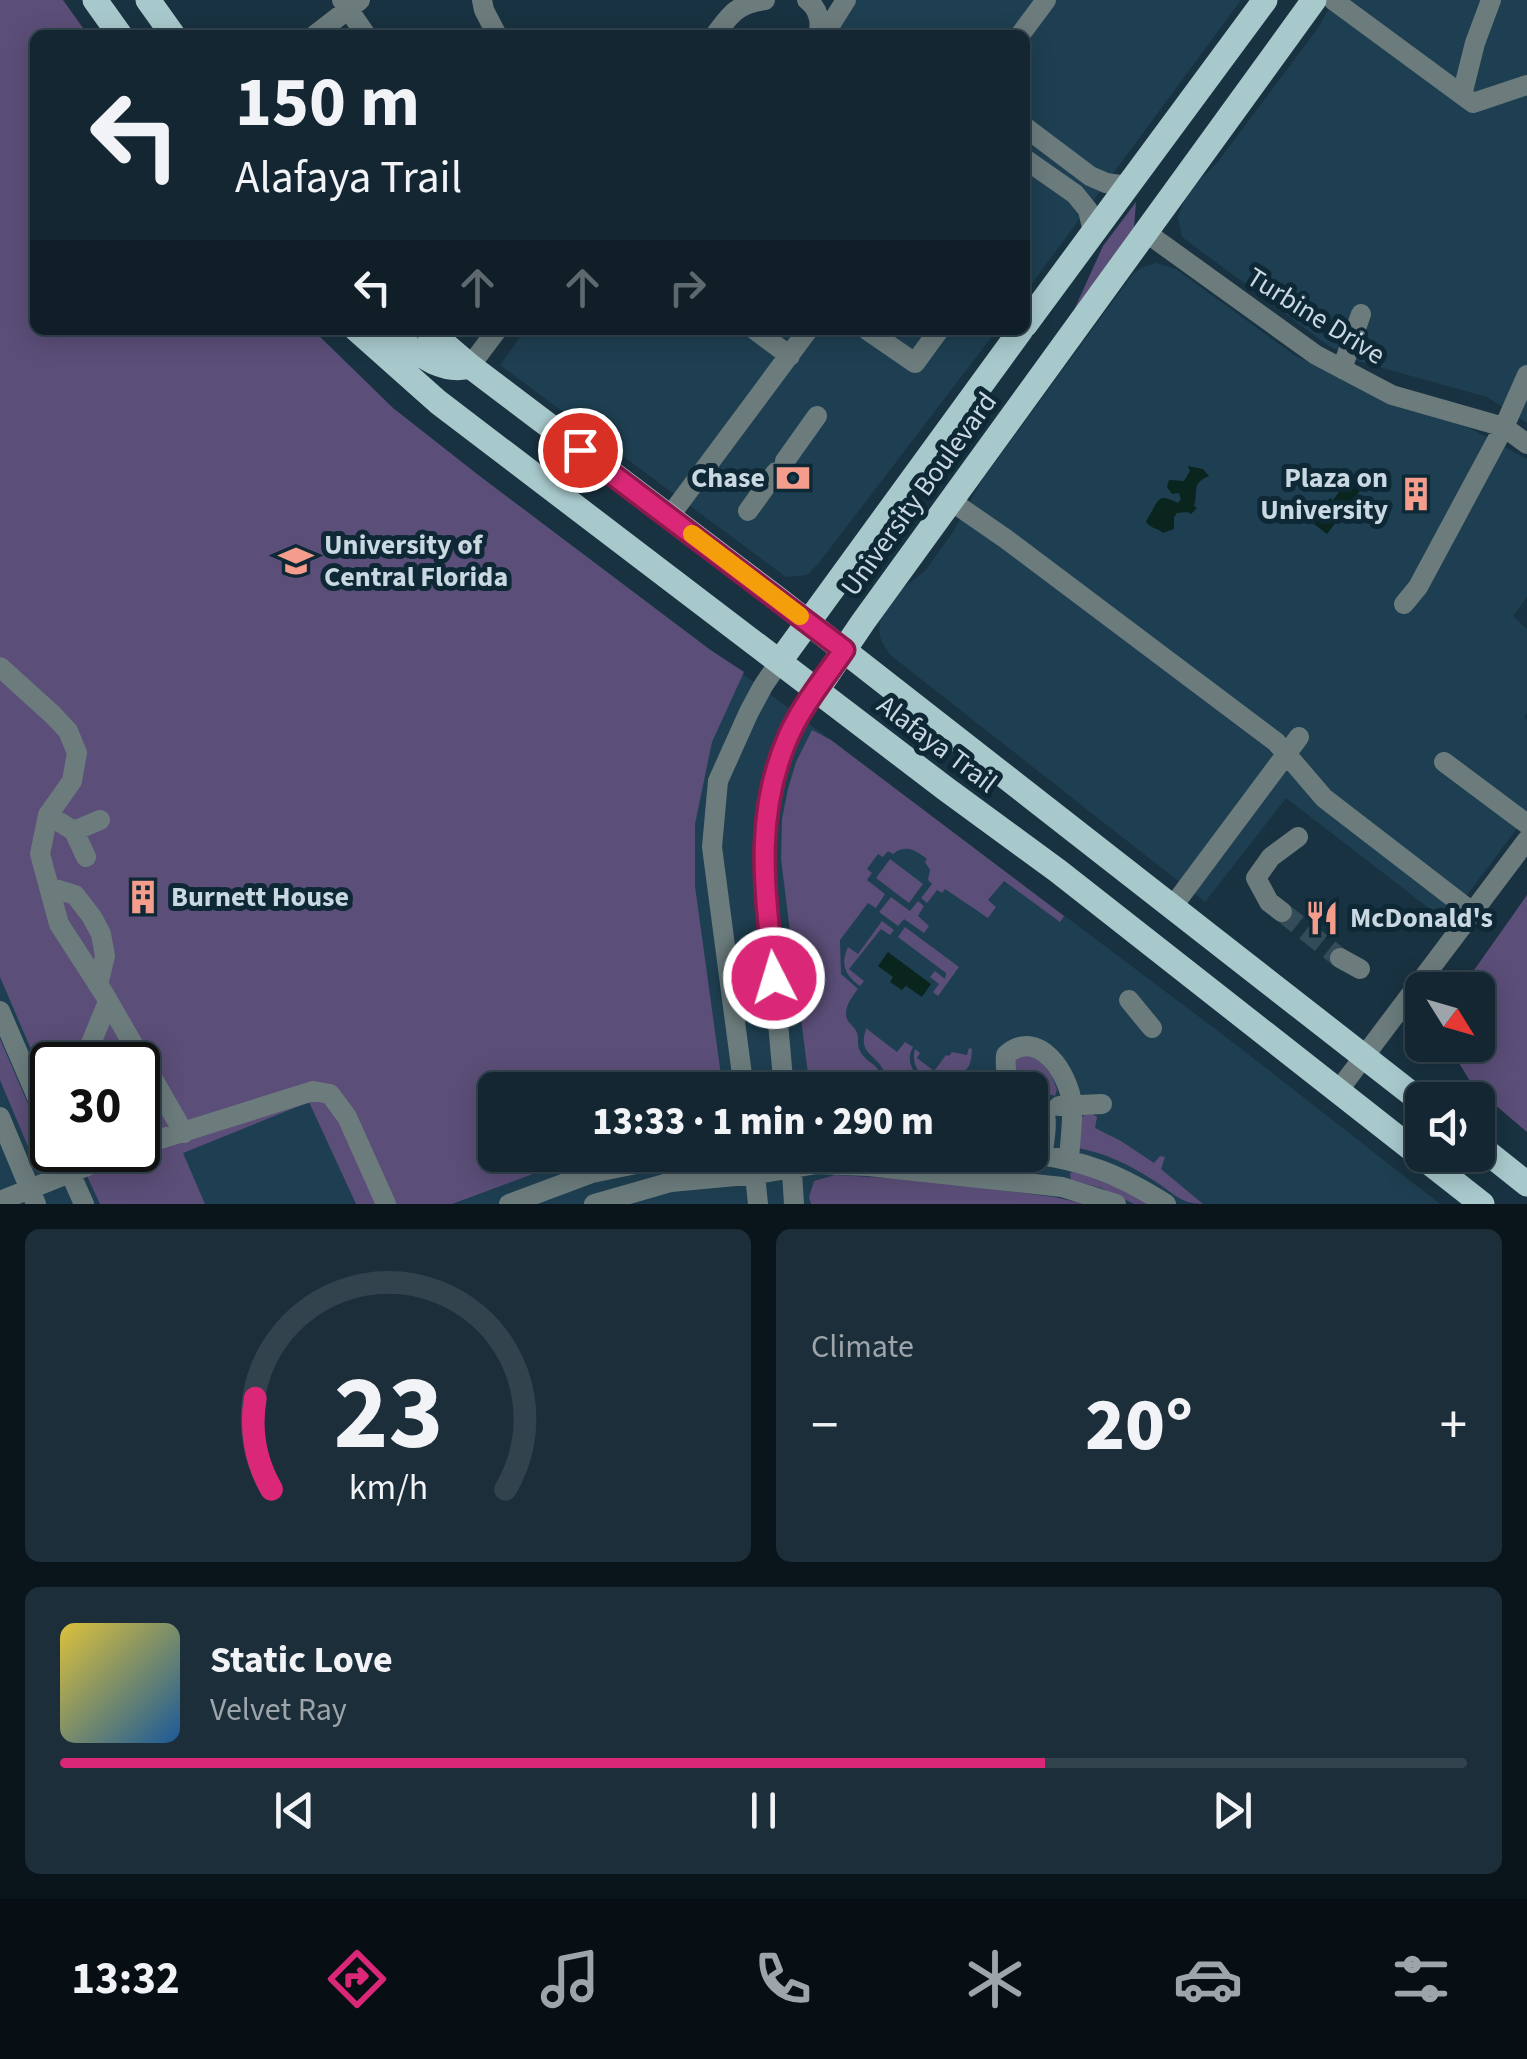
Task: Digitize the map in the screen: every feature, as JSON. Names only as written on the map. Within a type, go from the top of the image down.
[{"type":"main road","points":[[95,0],[116,30]]},
{"type":"main road","points":[[148,0],[170,30]]},
{"type":"main road","name":"University Boulevard","points":[[1030,318],[1265,0]]},
{"type":"main road","name":"University Boulevard","points":[[818,690],[1314,0]]},
{"type":"main road","points":[[1144,232],[1147,185],[1159,143]]},
{"type":"main road","name":"Alafaya Trail","points":[[363,335],[438,402],[946,790],[1058,870],[1482,1204]]},
{"type":"main road","points":[[393,335],[437,364],[451,369],[470,366]]},
{"type":"main road","name":"Alafaya Trail","points":[[434,335],[1405,1089]]},
{"type":"main road","name":"University Boulevard","points":[[780,661],[1017,335]]},
{"type":"main road","points":[[1495,1159],[1527,1184]]},
{"type":"street","points":[[482,0],[494,30]]},
{"type":"street","points":[[719,30],[740,6],[766,0]]},
{"type":"street","points":[[807,0],[814,6],[820,30]]},
{"type":"street","points":[[825,30],[846,0]]},
{"type":"street","points":[[1024,30],[1046,0]]},
{"type":"street","points":[[1333,0],[1473,103],[1527,84]]},
{"type":"street","points":[[1462,95],[1491,0]]},
{"type":"street","points":[[321,30],[350,3],[364,30]]},
{"type":"street","points":[[1030,132],[1090,176],[1106,184],[1128,186]]},
{"type":"street","points":[[1030,162],[1075,194],[1088,210],[1093,232]]},
{"type":"street","name":"Turbine Drive","points":[[1144,232],[1316,355],[1392,394],[1504,427],[1527,444]]},
{"type":"street","points":[[1342,369],[1361,314]]},
{"type":"street","points":[[470,366],[493,335]]},
{"type":"street","points":[[762,335],[790,356]]},
{"type":"street","points":[[669,517],[805,335]]},
{"type":"street","points":[[873,335],[915,363],[935,335]]},
{"type":"street","points":[[1404,604],[1418,587],[1504,427],[1527,375]]},
{"type":"street","points":[[748,511],[817,416]]},
{"type":"street","points":[[951,501],[1276,742],[1324,798],[1472,912]]},
{"type":"street","name":"University Boulevard","points":[[742,1072],[712,847],[718,781],[756,699],[780,661]]},
{"type":"street","points":[[0,667],[60,723],[77,753],[72,781],[48,816],[40,854],[59,924],[184,1132]]},
{"type":"street","name":"University Boulevard","points":[[782,1072],[764,866],[765,824],[774,777],[787,739],[818,690]]},
{"type":"street","points":[[1172,906],[1300,737]]},
{"type":"street","points":[[1444,762],[1527,824]]},
{"type":"street","points":[[48,816],[74,831],[86,857]]},
{"type":"street","points":[[74,831],[100,820]]},
{"type":"street","points":[[1276,907],[1256,878],[1271,857],[1298,837]]},
{"type":"street","points":[[1338,1091],[1527,840]]},
{"type":"street","points":[[49,887],[74,895],[100,934],[105,956],[103,993],[89,1042]]},
{"type":"street","points":[[1340,958],[1360,969]]},
{"type":"street","points":[[1129,1000],[1152,1028]]},
{"type":"street","points":[[0,1011],[30,1076]]},
{"type":"street","points":[[1006,1072],[1006,1055],[1014,1047],[1030,1044],[1055,1063],[1070,1090],[1068,1160]]},
{"type":"street","points":[[160,1139],[313,1091],[330,1094],[346,1118],[386,1204]]},
{"type":"street","points":[[1048,1099],[1072,1105],[1102,1104]]},
{"type":"street","points":[[0,1117],[33,1196]]},
{"type":"street","points":[[1048,1157],[1122,1177],[1166,1204]]},
{"type":"street","points":[[509,1204],[592,1172]]},
{"type":"street","points":[[594,1204],[718,1172]]},
{"type":"street","points":[[756,1172],[758,1204]]},
{"type":"street","points":[[792,1172],[794,1204]]},
{"type":"street","points":[[926,1172],[1062,1187],[1116,1204]]},
{"type":"street","points":[[0,1202],[33,1196],[70,1173],[84,1204]]},
{"type":"shaded area","name":"University of Central Florida","points":[[0,0],[30,30],[30,335],[318,335],[393,408],[477,474],[1239,1047],[1440,1204],[0,1204]]},
{"type":"shaded area","name":"University of Central Florida","points":[[0,0],[63,0],[84,30],[30,30],[30,335],[318,335],[393,408],[744,672],[712,742],[695,824],[695,886],[721,1072],[478,1072],[478,1172],[538,1172],[452,1204],[356,1204],[309,1102],[183,1153],[205,1204],[100,1204],[85,1172],[160,1172],[160,1042],[30,1042],[30,1047],[0,977]]},
{"type":"shaded area","points":[[856,0],[1241,0],[1030,286],[1030,30],[834,30]]},
{"type":"shaded area","points":[[1334,0],[1527,0],[1527,423],[1487,397],[1361,362],[1329,346],[1182,237],[1178,217],[1186,195],[1217,163],[1318,28]]},
{"type":"shaded area","points":[[1136,202],[1134,227],[1074,310],[1103,246]]},
{"type":"shaded area","points":[[1156,263],[1176,269],[1294,355],[1377,396],[1464,425],[1527,459],[1527,597],[1513,616],[1527,629],[1527,815],[1447,922],[1286,798],[1205,902],[889,654],[881,640],[881,616],[898,592],[925,571],[953,532],[982,480],[1133,274]]},
{"type":"shaded area","points":[[521,335],[993,335],[818,564],[807,575],[786,577],[500,365]]},
{"type":"shaded area","points":[[1188,466],[1203,469],[1209,476],[1197,485],[1197,508],[1191,514],[1177,513],[1174,529],[1163,533],[1146,521],[1162,498],[1178,503],[1179,493],[1172,494],[1167,487],[1169,480],[1184,481],[1190,471]]},
{"type":"shaded area","points":[[1347,481],[1360,491],[1327,534],[1314,524],[1330,498],[1333,500]]},
{"type":"shaded area","points":[[812,730],[831,740],[1064,916],[1060,922],[1004,881],[988,900],[996,907],[988,918],[945,889],[942,893],[937,890],[927,903],[921,898],[932,884],[928,880],[927,859],[906,849],[893,854],[888,851],[883,857],[878,854],[867,869],[872,873],[867,880],[885,894],[876,908],[868,903],[840,940],[841,974],[858,989],[847,1007],[847,1019],[857,1033],[858,1047],[879,1072],[808,1072],[781,859],[782,819],[796,762]]},
{"type":"shaded area","points":[[890,859],[923,884],[909,903],[876,878]]},
{"type":"shaded area","points":[[1527,895],[1527,1132],[1495,1105],[1495,1082],[1471,1082],[1458,1062],[1495,1062],[1495,972],[1473,972]]},
{"type":"shaded area","points":[[891,897],[910,911],[918,901],[924,906],[918,916],[929,926],[924,933],[904,919],[898,926],[879,912]]},
{"type":"shaded area","points":[[882,921],[894,930],[890,935],[881,929],[849,969],[864,981],[860,986],[845,969],[848,947],[858,954]]},
{"type":"shaded area","points":[[905,927],[959,967],[938,996],[933,992],[939,984],[930,977],[935,971],[945,979],[946,973],[898,937]]},
{"type":"shaded area","points":[[888,952],[931,984],[922,997],[906,986],[902,990],[890,982],[893,977],[878,966]]},
{"type":"shaded area","points":[[867,1027],[897,1052],[905,1042],[913,1047],[910,1061],[914,1072],[884,1072],[866,1049]]},
{"type":"shaded area","points":[[0,1039],[30,1109],[30,1151],[0,1080]]},
{"type":"shaded area","points":[[915,1049],[920,1053],[917,1058],[934,1071],[952,1052],[967,1055],[972,1049],[971,1061],[963,1072],[919,1072],[914,1054]]},
{"type":"shaded area","points":[[1018,1054],[1035,1054],[1051,1075],[1057,1089],[1055,1096],[1048,1094],[1048,1072],[1021,1072],[1014,1063]]},
{"type":"shaded area","points":[[1086,1113],[1097,1117],[1095,1128],[1154,1163],[1160,1156],[1165,1157],[1161,1169],[1203,1204],[1182,1200],[1117,1160],[1078,1148],[1080,1119]]},
{"type":"shaded area","points":[[1072,1172],[1094,1176],[1151,1204],[1134,1204],[1101,1188],[1071,1180]]},
{"type":"shaded area","points":[[835,1175],[924,1180],[1086,1204],[811,1204],[814,1181]]},
{"type":"tunnel","points":[[1282,912],[1340,958]]},
{"type":"slow traffic","points":[[692,534],[800,616]]},
{"type":"place","name":"Chase","points":[[793,478]]},
{"type":"place","name":"Plaza on University","points":[[1416,494]]},
{"type":"place","name":"University of Central Florida","points":[[296,561]]},
{"type":"place","name":"Burnett House","points":[[143,897]]},
{"type":"place","name":"McDonald's","points":[[1322,918]]},
{"type":"route","points":[[580,450],[844,650],[798,718],[774,777],[765,824],[764,866],[774,978]]}]
